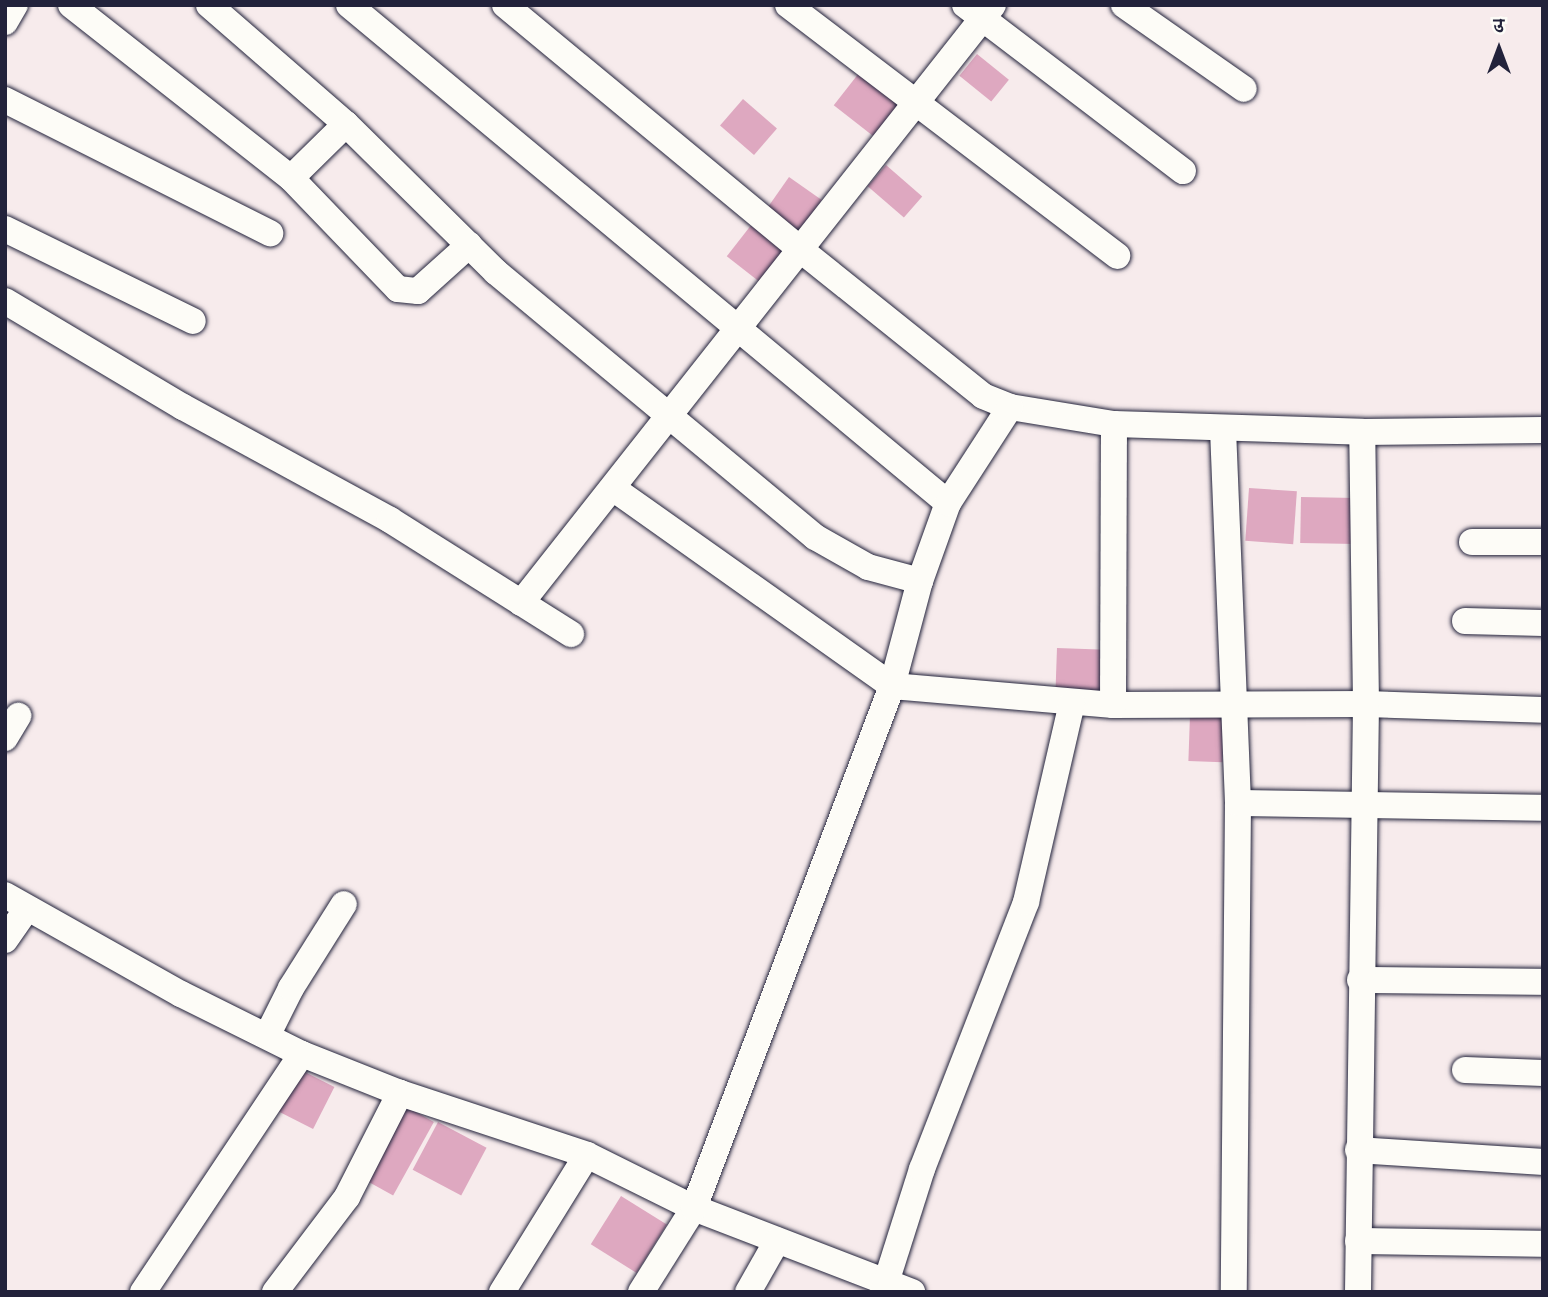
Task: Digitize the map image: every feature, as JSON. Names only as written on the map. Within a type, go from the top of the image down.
[{"type":"street","points":[[5,22],[15,5]]},
{"type":"street","points":[[71,5],[291,178],[398,289],[418,290],[469,245]]},
{"type":"street","points":[[209,5],[346,124],[469,245],[671,419],[815,537],[867,567],[920,581]]},
{"type":"street","points":[[348,5],[948,503]]},
{"type":"street","points":[[505,5],[800,250],[984,396],[1010,407],[1114,424],[1223,429],[1362,432],[1543,430]]},
{"type":"street","points":[[788,5],[1117,256]]},
{"type":"street","points":[[1125,5],[1244,89]]},
{"type":"street","points":[[521,603],[671,419],[917,102],[980,10],[1183,171]]},
{"type":"street","points":[[5,100],[270,233]]},
{"type":"street","points":[[291,178],[346,124]]},
{"type":"street","points":[[5,229],[193,321]]},
{"type":"street","points":[[5,301],[183,407],[390,520],[571,634]]},
{"type":"street","points":[[641,1292],[694,1208],[892,686],[920,581],[948,503],[1010,407]]},
{"type":"street","points":[[1113,705],[1114,424]]},
{"type":"street","points":[[1223,429],[1231,706],[1238,803],[1234,1292]]},
{"type":"street","points":[[1358,1292],[1360,980],[1366,704],[1362,432]]},
{"type":"street","points":[[614,489],[892,686],[1113,705],[1366,704],[1543,710]]},
{"type":"street","points":[[1472,542],[1543,542]]},
{"type":"street","points":[[1465,621],[1543,623]]},
{"type":"street","points":[[5,940],[16,902],[302,1054],[400,1093],[587,1155],[694,1208],[894,1289],[922,1169],[1026,902],[1072,703]]},
{"type":"street","points":[[1238,803],[1543,808]]},
{"type":"street","points":[[267,1037],[291,988],[344,904]]},
{"type":"street","points":[[1360,980],[1543,982]]},
{"type":"street","points":[[143,1292],[302,1054]]},
{"type":"street","points":[[1465,1070],[1543,1073]]},
{"type":"street","points":[[275,1292],[346,1197],[400,1093]]},
{"type":"street","points":[[1358,1150],[1543,1162]]},
{"type":"street","points":[[502,1292],[587,1155]]},
{"type":"street","points":[[748,1292],[777,1241]]},
{"type":"street","points":[[1358,1241],[1543,1244]]},
{"type":"building","points":[[977,54],[1009,80],[991,102],[959,76]]},
{"type":"building","points":[[859,73],[900,105],[875,137],[834,105]]},
{"type":"building","points":[[743,99],[777,129],[754,155],[720,125]]},
{"type":"building","points":[[886,165],[922,196],[904,218],[868,186]]},
{"type":"building","points":[[789,177],[822,200],[797,235],[764,212]]},
{"type":"building","points":[[752,224],[784,249],[759,282],[727,256]]},
{"type":"building","points":[[1249,488],[1297,491],[1293,544],[1245,541]]},
{"type":"building","points":[[1301,497],[1356,498],[1355,544],[1300,543]]},
{"type":"building","points":[[1057,648],[1106,650],[1104,693],[1055,691]]},
{"type":"building","points":[[1190,715],[1224,716],[1222,762],[1188,761]]},
{"type":"building","points":[[297,1068],[334,1087],[313,1129],[276,1110]]},
{"type":"building","points":[[405,1106],[434,1122],[393,1195],[364,1179]]},
{"type":"building","points":[[438,1122],[487,1148],[461,1196],[413,1170]]},
{"type":"building","points":[[621,1196],[667,1225],[637,1273],[591,1244]]}]
